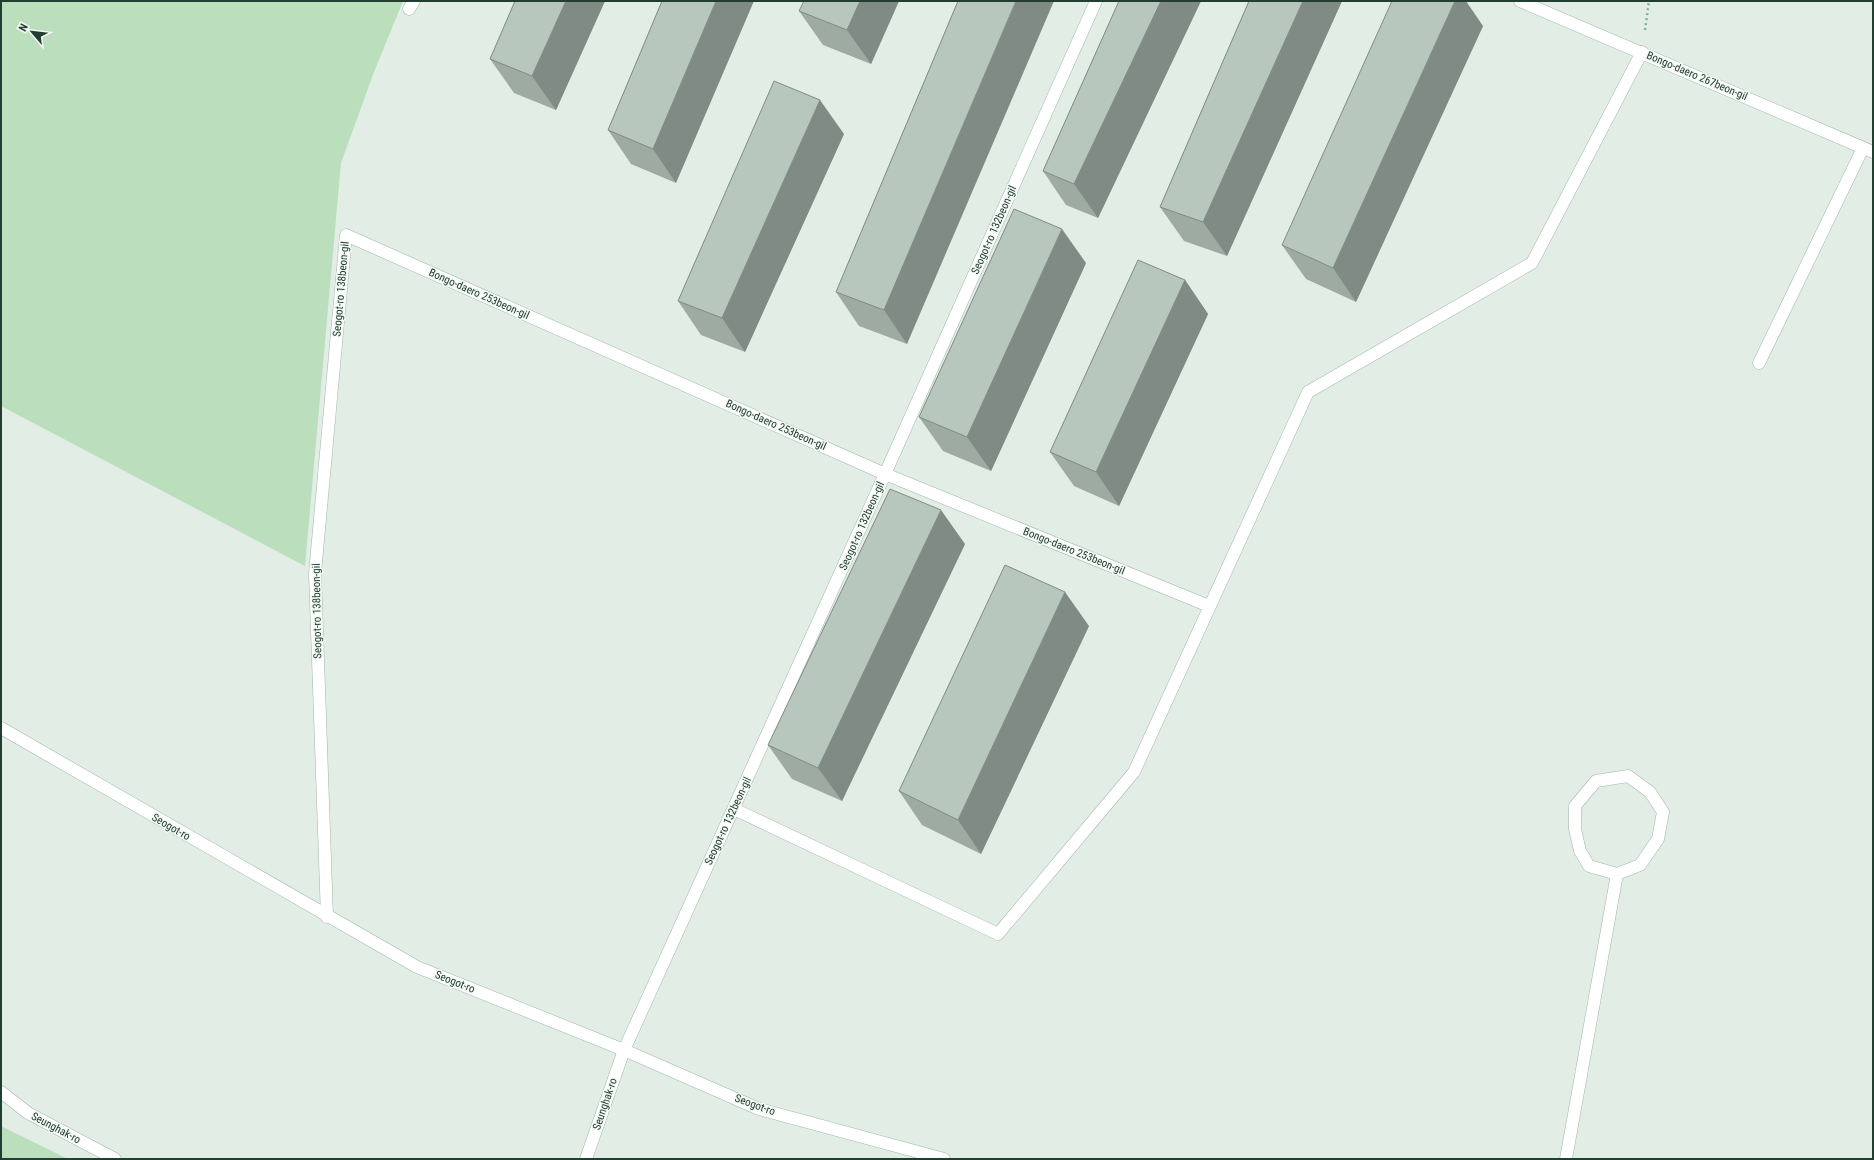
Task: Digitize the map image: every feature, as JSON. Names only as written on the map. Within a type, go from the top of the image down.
[{"type":"main road","name":"Seogot-ro 132beon-gil","points":[[624,1050],[885,474],[1096,1]]},
{"type":"main road","name":"Bongo-daero 267beon-gil","points":[[1520,1],[1868,150]]},
{"type":"main road","points":[[734,809],[998,934],[1134,772],[1308,392],[1532,263],[1642,52]]},
{"type":"main road","points":[[1759,363],[1868,150]]},
{"type":"main road","name":"Bongo-daero 253beon-gil","points":[[346,235],[885,474],[1209,606]]},
{"type":"main road","name":"Seogot-ro 138beon-gil","points":[[327,917],[315,573],[346,235]]},
{"type":"main road","name":"Seogot-ro","points":[[1,728],[416,967],[624,1050],[759,1109],[944,1159]]},
{"type":"main road","points":[[1628,776],[1650,792],[1662,812],[1658,839],[1640,865],[1617,874],[1589,866],[1580,850],[1575,829],[1575,806],[1596,781],[1628,776]]},
{"type":"main road","points":[[1566,1159],[1617,874]]},
{"type":"main road","name":"Seunghak-ro","points":[[586,1159],[624,1050]]},
{"type":"main road","name":"Seunghak-ro","points":[[1,1092],[28,1113],[115,1159]]},
{"type":"path","points":[[1642,52],[1649,1]]},
{"type":"green space","points":[[1,1],[403,1],[374,72],[341,163],[305,566],[1,406]]},
{"type":"green space","points":[[1,1126],[68,1159],[1,1159]]},
{"type":"building","points":[[515,1],[566,1],[532,76],[490,59]]},
{"type":"building","points":[[662,1],[716,1],[653,149],[608,130]]},
{"type":"building","points":[[804,1],[860,1],[847,30],[799,11]]},
{"type":"building","points":[[958,1],[1016,1],[884,310],[836,292]]},
{"type":"building","points":[[1119,1],[1161,1],[1074,184],[1043,171]]},
{"type":"building","points":[[1249,1],[1303,1],[1203,222],[1160,207]]},
{"type":"building","points":[[1392,1],[1455,1],[1333,268],[1282,245]]},
{"type":"building","points":[[774,81],[820,100],[722,318],[678,301]]},
{"type":"building","points":[[1014,209],[1062,229],[967,437],[919,417]]},
{"type":"building","points":[[1138,260],[1185,280],[1096,472],[1050,452]]},
{"type":"building","points":[[890,489],[941,510],[818,768],[768,745]]},
{"type":"building","points":[[1005,565],[1065,592],[958,820],[899,791]]}]
